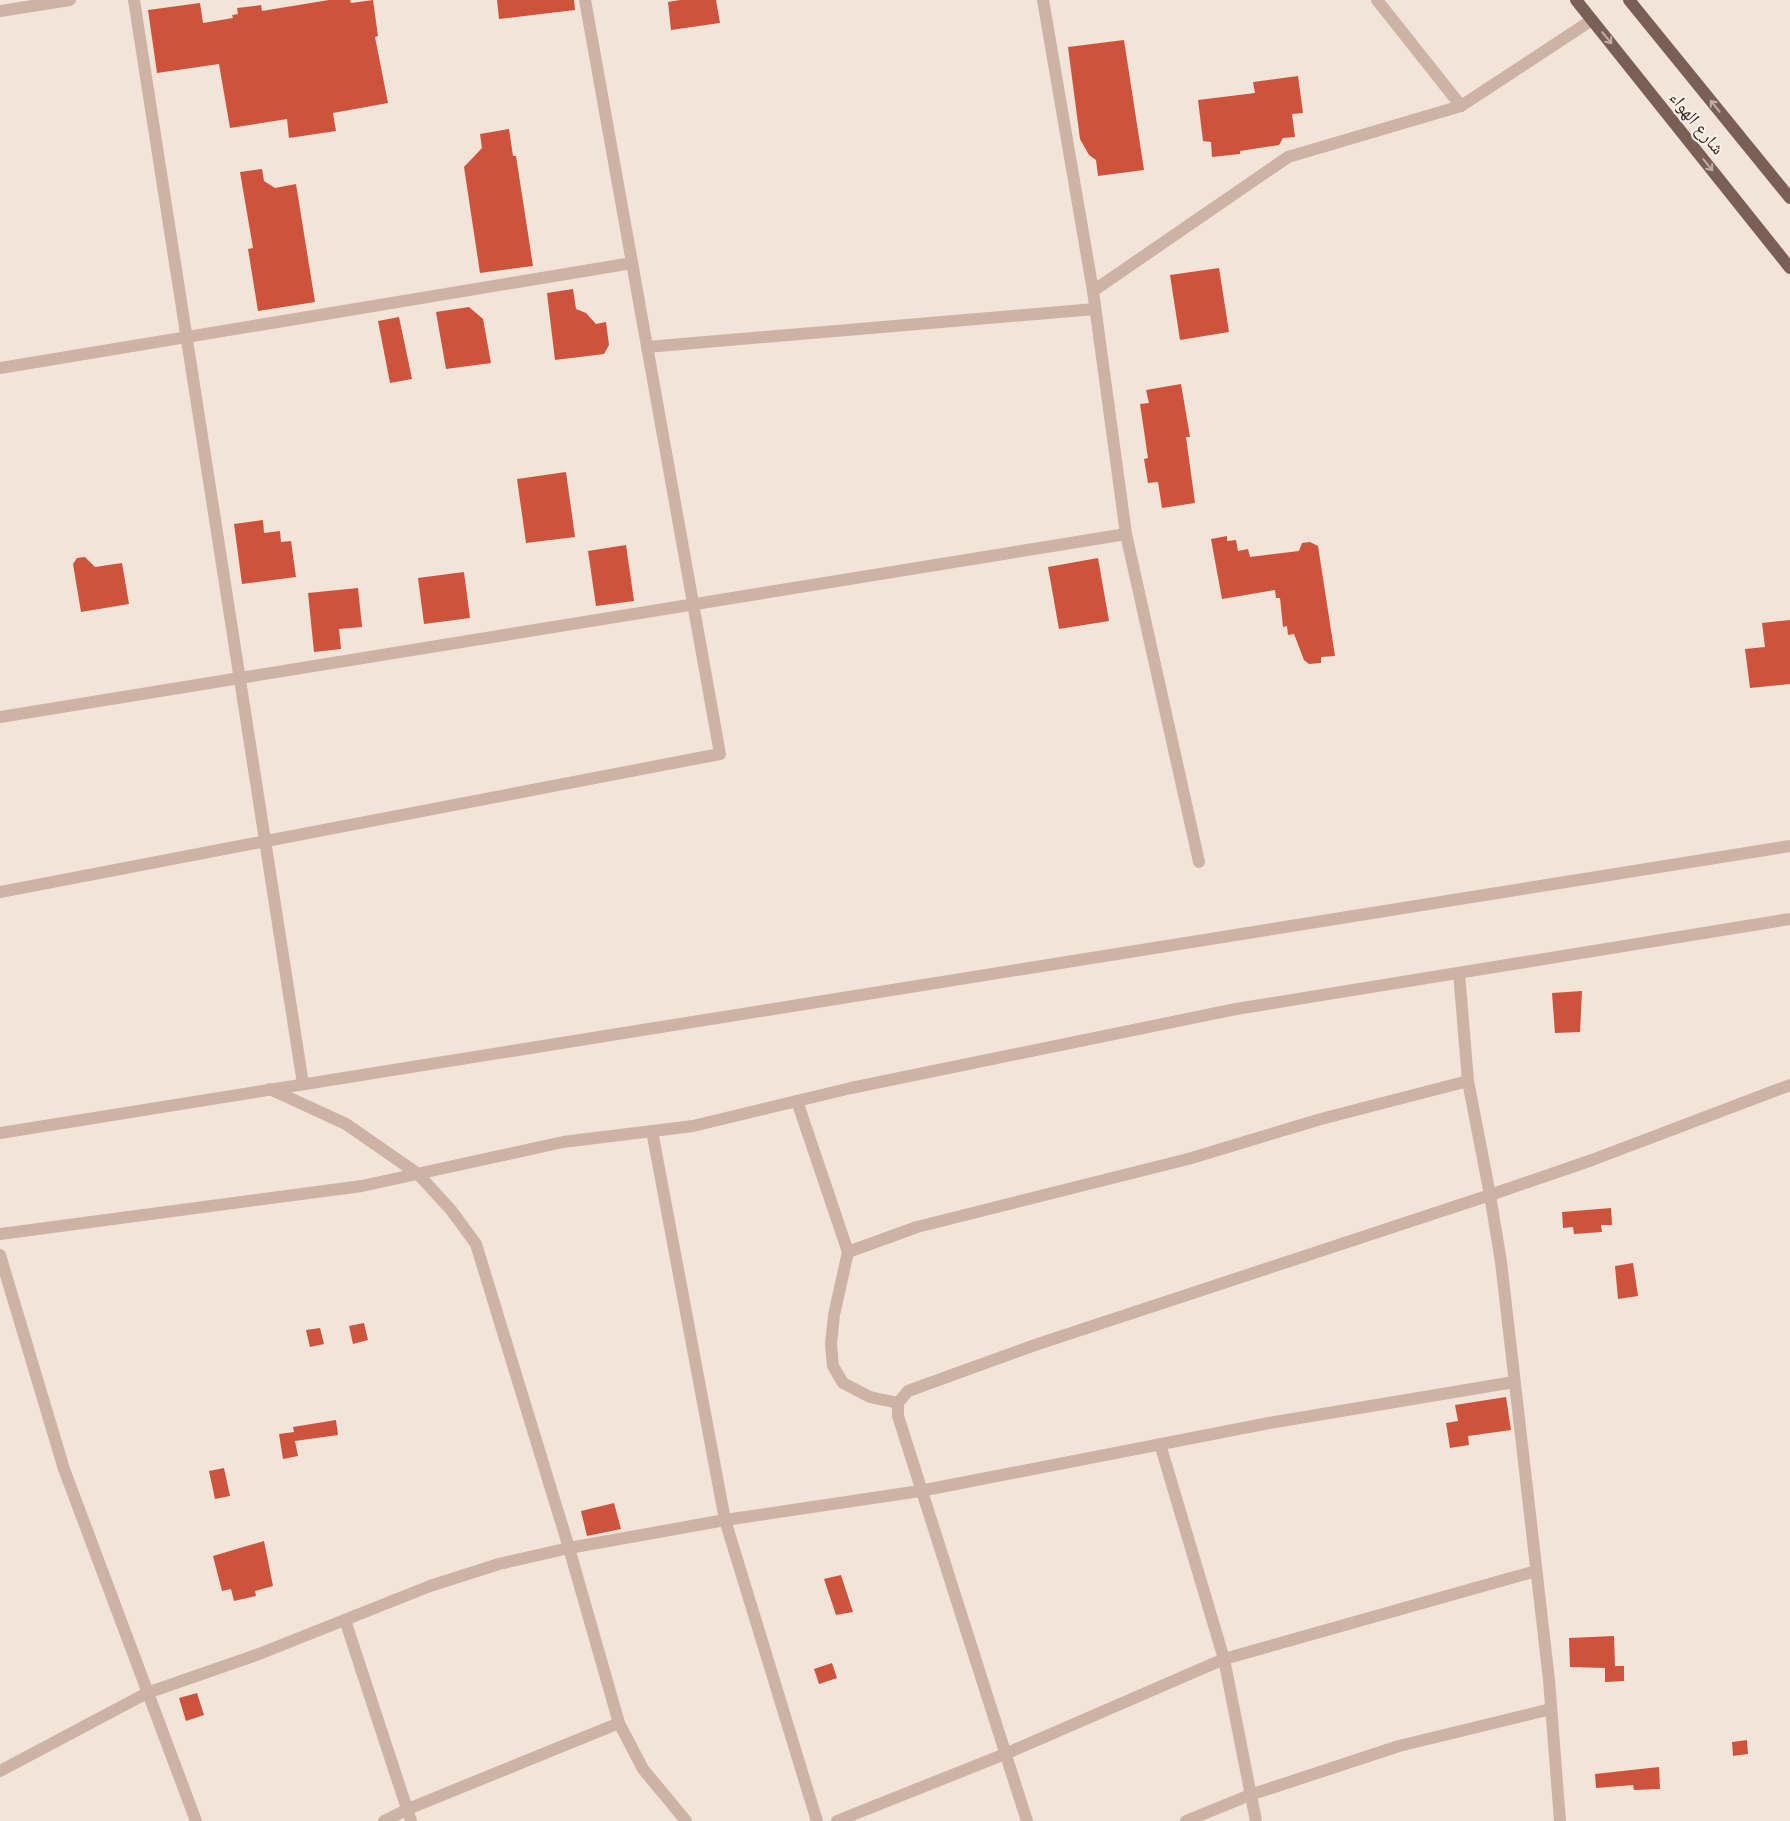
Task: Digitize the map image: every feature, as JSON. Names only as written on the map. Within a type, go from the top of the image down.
[{"type":"main road","name":"شارع الهواء","points":[[1576,0],[1790,268]]},
{"type":"main road","name":"شارع الهواء","points":[[1629,0],[1790,198]]},
{"type":"street","points":[[0,12],[70,0]]},
{"type":"street","points":[[134,0],[303,1084]]},
{"type":"street","points":[[0,892],[720,754],[585,0]]},
{"type":"street","points":[[1043,0],[1093,291],[1126,534],[1199,862]]},
{"type":"street","points":[[1377,0],[1461,106]]},
{"type":"street","points":[[1093,291],[1288,158],[1461,106],[1592,20]]},
{"type":"street","points":[[0,368],[632,262]]},
{"type":"street","points":[[647,347],[1095,309]]},
{"type":"street","points":[[0,717],[1126,534]]},
{"type":"street","points":[[0,1133],[1790,846]]},
{"type":"street","points":[[0,1234],[362,1186],[563,1142],[693,1126],[797,1101],[1037,1049],[1236,1009],[1790,919]]},
{"type":"street","points":[[1459,973],[1468,1081],[1490,1194],[1514,1382],[1551,1709],[1560,1821]]},
{"type":"street","points":[[848,1252],[917,1227],[1188,1159],[1321,1119],[1468,1081]]},
{"type":"street","points":[[1027,1821],[920,1491],[898,1416],[898,1403],[908,1391],[1038,1344],[1592,1160],[1790,1085]]},
{"type":"street","points":[[270,1089],[346,1124],[418,1174],[451,1210],[476,1244],[569,1548],[619,1723],[643,1768],[686,1821]]},
{"type":"street","points":[[797,1101],[848,1252],[834,1314],[830,1344],[833,1366],[843,1384],[870,1398],[898,1403]]},
{"type":"street","points":[[652,1131],[725,1520],[817,1821]]},
{"type":"street","points":[[0,1255],[64,1469],[196,1821]]},
{"type":"street","points":[[0,1771],[147,1693],[259,1654],[430,1586],[490,1567],[569,1548],[725,1520],[920,1491],[1269,1423],[1514,1382]]},
{"type":"street","points":[[1160,1444],[1224,1659],[1256,1821]]},
{"type":"street","points":[[836,1821],[1005,1754],[1224,1659],[1536,1571]]},
{"type":"street","points":[[345,1620],[409,1815]]},
{"type":"street","points":[[1186,1821],[1250,1795],[1399,1746],[1551,1709]]},
{"type":"street","points":[[384,1821],[409,1815],[619,1723]]},
{"type":"building","points":[[329,0],[350,0],[351,3],[373,0],[378,36],[375,37],[388,103],[333,113],[336,131],[289,138],[287,119],[230,128],[219,64],[157,73],[148,10],[200,3],[203,23],[233,18],[232,15],[238,14],[237,8],[261,5],[262,11]]},
{"type":"building","points":[[497,0],[574,0],[575,10],[499,19]]},
{"type":"building","points":[[716,0],[720,23],[671,30],[668,2]]},
{"type":"building","points":[[1124,40],[1144,170],[1098,176],[1096,160],[1089,155],[1080,139],[1068,47]]},
{"type":"building","points":[[1298,76],[1303,113],[1292,114],[1295,137],[1283,138],[1279,145],[1240,151],[1240,154],[1212,157],[1211,142],[1203,141],[1198,100],[1255,93],[1253,82]]},
{"type":"building","points":[[509,129],[513,156],[516,156],[533,266],[480,273],[464,167],[482,148],[480,134]]},
{"type":"building","points":[[262,169],[264,181],[275,188],[296,184],[315,302],[258,311],[248,249],[253,248],[240,172]]},
{"type":"building","points":[[1219,268],[1229,332],[1180,340],[1170,275]]},
{"type":"building","points":[[573,289],[576,309],[586,313],[596,324],[606,322],[609,345],[604,354],[555,360],[547,293]]},
{"type":"building","points":[[469,307],[483,319],[491,363],[446,369],[436,312]]},
{"type":"building","points":[[399,317],[412,379],[390,383],[378,321]]},
{"type":"building","points":[[1181,384],[1190,437],[1186,437],[1195,503],[1162,508],[1158,482],[1148,483],[1144,459],[1148,458],[1140,404],[1149,403],[1146,390]]},
{"type":"building","points":[[566,472],[575,537],[526,543],[517,479]]},
{"type":"building","points":[[263,520],[264,533],[280,531],[281,542],[291,541],[296,577],[242,584],[234,524]]},
{"type":"building","points":[[1227,536],[1227,541],[1236,540],[1238,551],[1248,549],[1250,557],[1299,551],[1302,543],[1310,542],[1318,546],[1335,656],[1321,657],[1321,663],[1309,664],[1304,660],[1294,634],[1288,635],[1287,626],[1283,627],[1280,598],[1276,598],[1275,590],[1222,599],[1211,539]]},
{"type":"building","points":[[626,545],[634,601],[596,606],[588,551]]},
{"type":"building","points":[[85,557],[95,567],[122,563],[129,604],[81,612],[73,564],[77,558]]},
{"type":"building","points":[[1098,558],[1109,621],[1059,629],[1048,567]]},
{"type":"building","points":[[464,572],[470,618],[424,624],[418,578]]},
{"type":"building","points":[[358,588],[362,627],[339,629],[341,649],[314,652],[308,593]]},
{"type":"building","points":[[1790,620],[1790,684],[1750,688],[1745,649],[1765,647],[1762,623]]},
{"type":"building","points":[[1582,991],[1580,1032],[1555,1033],[1552,993]]},
{"type":"building","points":[[1611,1208],[1612,1225],[1601,1225],[1602,1232],[1574,1234],[1573,1227],[1563,1228],[1562,1212]]},
{"type":"building","points":[[1633,1263],[1638,1296],[1618,1299],[1615,1266]]},
{"type":"building","points":[[364,1323],[368,1340],[353,1344],[349,1326]]},
{"type":"building","points":[[320,1328],[324,1344],[310,1347],[306,1330]]},
{"type":"building","points":[[1506,1397],[1511,1430],[1468,1436],[1469,1445],[1450,1448],[1446,1423],[1458,1421],[1455,1405]]},
{"type":"building","points":[[336,1420],[338,1435],[295,1441],[298,1456],[283,1459],[279,1434],[294,1432],[293,1427]]},
{"type":"building","points":[[224,1468],[230,1496],[215,1499],[209,1471]]},
{"type":"building","points":[[614,1503],[621,1529],[587,1536],[581,1511]]},
{"type":"building","points":[[264,1541],[273,1586],[255,1591],[256,1596],[234,1601],[231,1589],[222,1591],[213,1556]]},
{"type":"building","points":[[841,1575],[853,1612],[836,1615],[824,1579]]},
{"type":"building","points":[[1614,1636],[1615,1666],[1624,1666],[1624,1681],[1605,1682],[1605,1668],[1570,1667],[1569,1638]]},
{"type":"building","points":[[832,1663],[837,1678],[819,1684],[814,1669]]},
{"type":"building","points":[[197,1693],[204,1715],[186,1721],[179,1698]]},
{"type":"building","points":[[1747,1740],[1748,1754],[1733,1756],[1732,1742]]},
{"type":"building","points":[[1659,1767],[1660,1789],[1634,1790],[1633,1785],[1596,1788],[1595,1774]]}]
